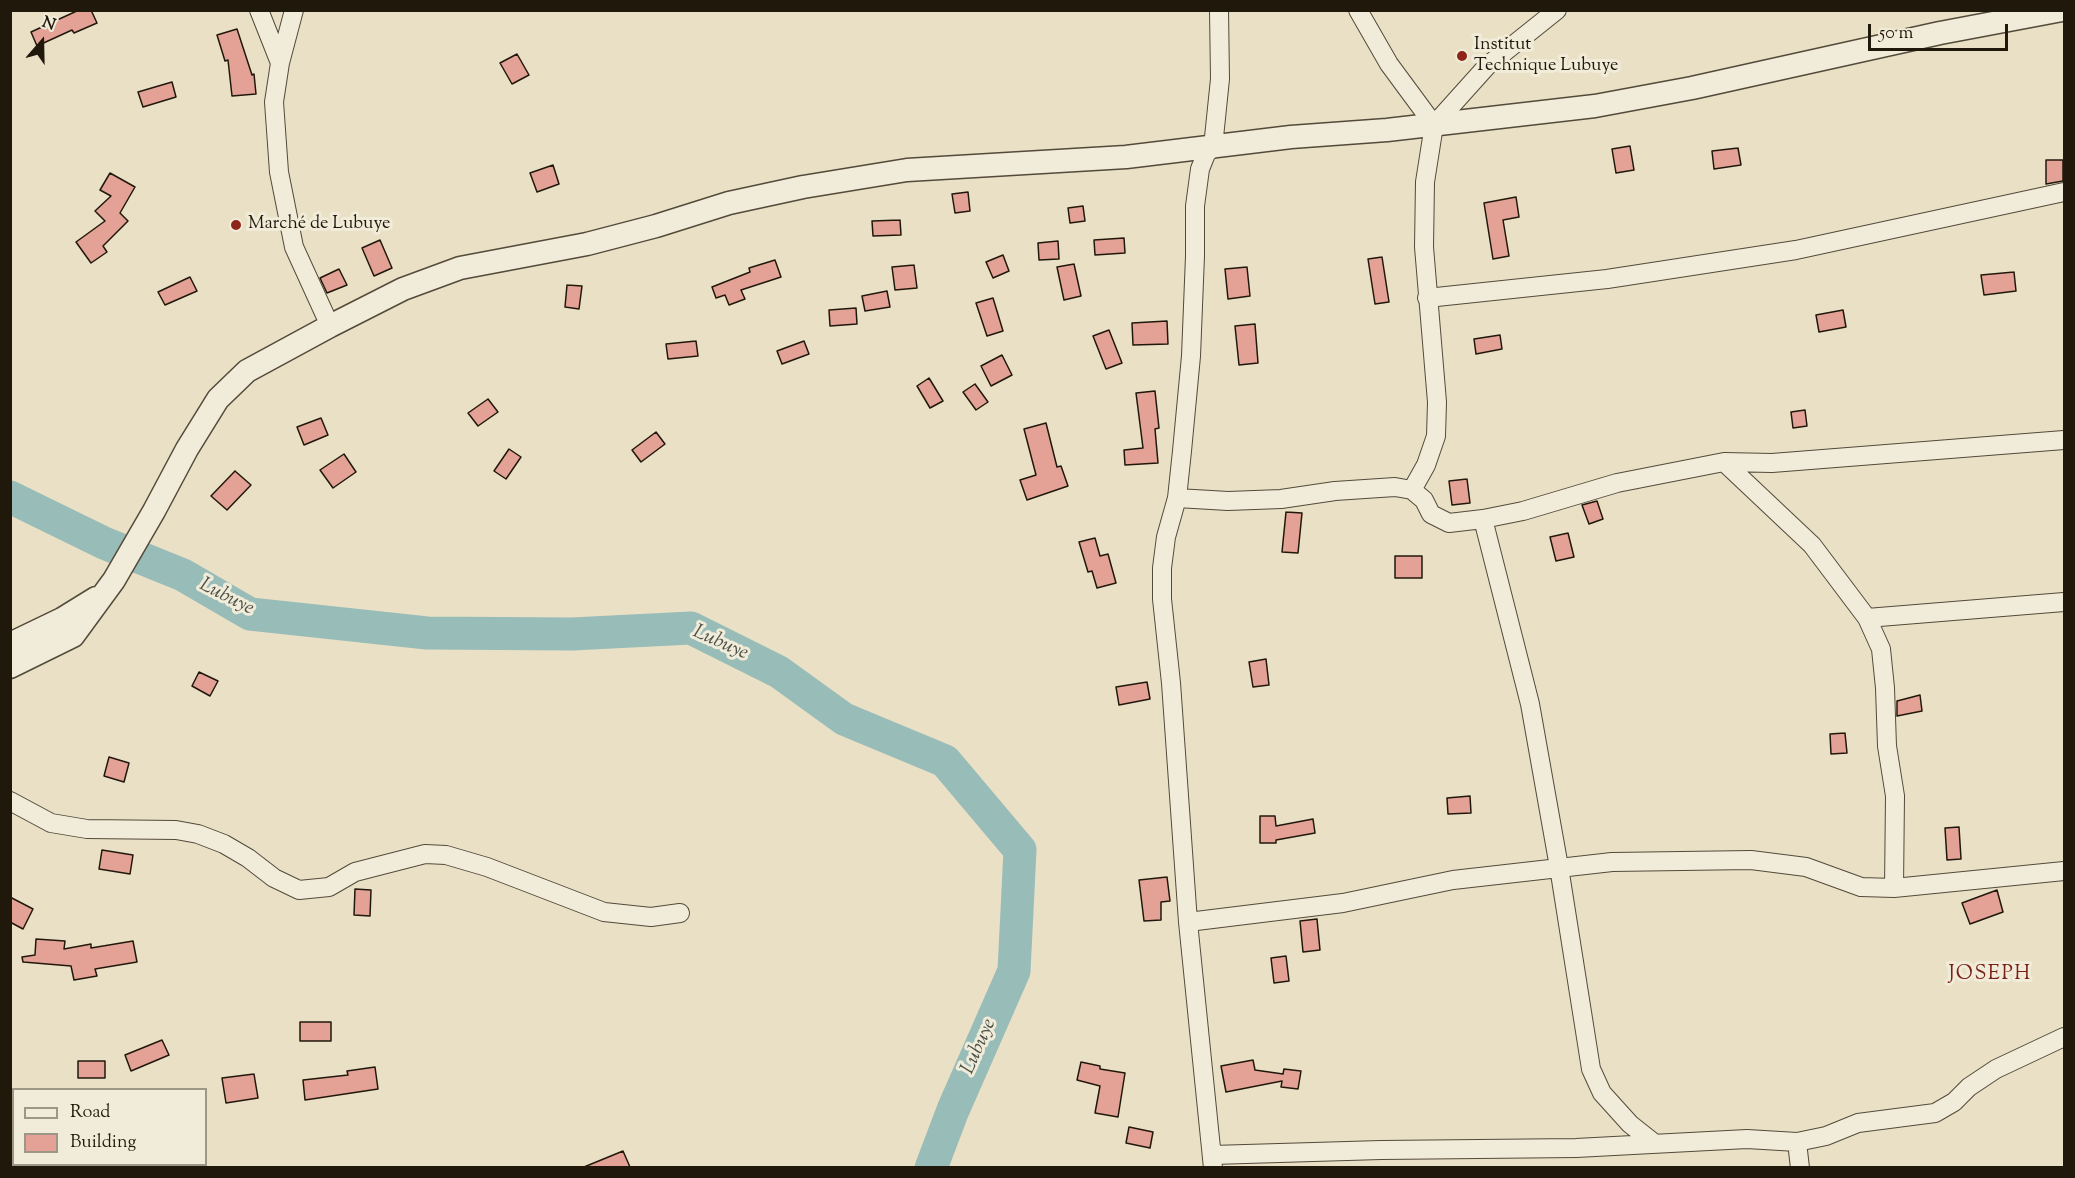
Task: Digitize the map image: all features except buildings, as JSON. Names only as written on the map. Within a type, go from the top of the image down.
[{"type":"street","points":[[259,10],[280,63]]},
{"type":"street","points":[[294,10],[280,63],[274,102],[279,172],[294,247],[330,326]]},
{"type":"street","points":[[1219,10],[1220,79],[1213,147],[1206,154],[1200,169],[1195,206],[1191,356],[1177,498],[1166,537],[1162,568],[1162,599],[1171,683],[1188,922],[1212,1161],[1381,1150],[1576,1148],[1747,1138],[1797,1142],[1826,1136],[1858,1123],[1935,1113],[1954,1102],[1969,1087],[1996,1069],[2064,1037]]},
{"type":"street","points":[[1358,10],[1389,64],[1434,124]]},
{"type":"street","points":[[1412,490],[1426,465],[1436,436],[1437,402],[1424,247],[1425,182],[1434,124],[1487,66],[1557,10]]},
{"type":"street","points":[[10,667],[73,636],[111,585],[187,449],[218,399],[247,371],[403,289],[460,268],[587,244],[656,226],[729,203],[803,186],[907,170],[1125,157],[1291,137],[1388,130],[1595,106],[1692,88],[2005,17],[2062,10]]},
{"type":"street","points":[[1427,298],[1607,279],[1796,250],[2064,192]]},
{"type":"street","points":[[1177,498],[1228,501],[1281,499],[1335,491],[1395,487],[1412,490],[1424,500],[1431,514],[1449,523],[1523,511],[1617,483],[1724,462],[1772,464],[2064,440]]},
{"type":"street","points":[[1724,462],[1812,545],[1867,618],[1881,649],[1887,746],[1895,796],[1894,888]]},
{"type":"street","points":[[1484,519],[1530,704],[1591,1069],[1602,1093],[1630,1124],[1654,1143]]},
{"type":"street","points":[[10,644],[62,619],[111,585]]},
{"type":"street","points":[[1867,618],[2064,602]]},
{"type":"street","points":[[10,801],[51,823],[87,829],[176,830],[198,834],[224,844],[248,858],[274,878],[299,890],[329,887],[355,872],[425,854],[446,855],[487,867],[604,912],[651,917],[680,913]]},
{"type":"street","points":[[1188,922],[1309,909],[1453,880],[1612,862],[1751,860],[1806,867],[1861,887],[1894,888],[2064,871]]},
{"type":"street","points":[[1797,1142],[1800,1167]]},
{"type":"waterway","name":"Lubuye","points":[[10,497],[104,543],[183,575],[250,614],[427,633],[572,634],[691,628],[779,672],[844,719],[945,761],[1020,850],[1014,971],[953,1110],[931,1168]]},
{"type":"place","name":"Institut Technique Lubuye","points":[[1462,56]]},
{"type":"place","name":"Marché de Lubuye","points":[[236,225]]},
{"type":"district","name":"JOSEPH","points":[[1990,976]]}]
